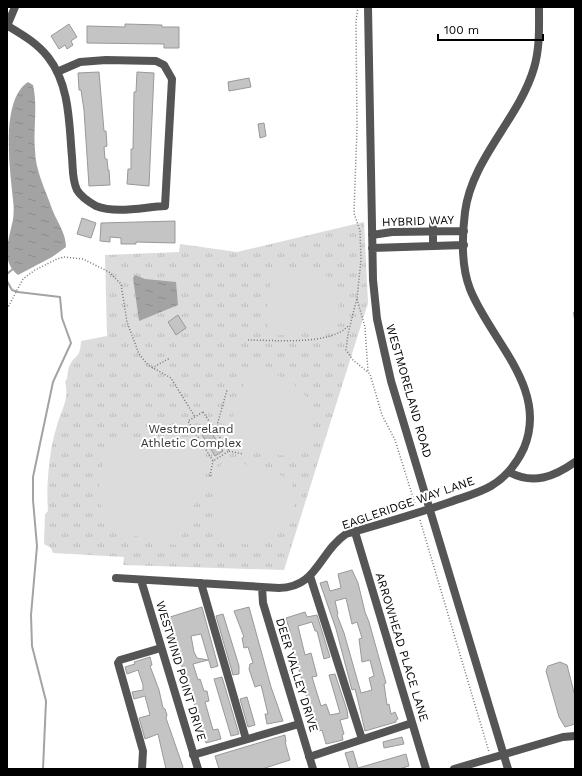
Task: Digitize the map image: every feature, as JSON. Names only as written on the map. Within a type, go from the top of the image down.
[{"type":"street","points":[[15,7],[7,26],[31,40],[49,57],[57,72],[67,99],[73,178],[78,190],[85,199],[96,206],[109,210],[165,206],[172,79],[164,65],[156,61],[106,60],[80,62],[57,72]]},
{"type":"street","name":"WESTMORELAND ROAD","points":[[368,7],[372,248],[375,305],[382,348],[508,769]]},
{"type":"street","name":"EAGLERIDGE WAY LANE","points":[[116,578],[287,588],[301,584],[310,576],[335,543],[346,534],[430,509],[485,489],[509,472],[518,459],[528,437],[530,422],[528,398],[520,376],[473,295],[466,273],[464,231],[467,202],[472,185],[524,90],[534,68],[538,46],[539,7]]},
{"type":"street","points":[[433,220],[433,245]]},
{"type":"street","name":"HYBRID WAY","points":[[372,235],[392,232],[464,231]]},
{"type":"street","name":"HYBRID WAY","points":[[372,248],[464,245]]},
{"type":"street","points":[[509,472],[520,477],[539,479],[557,474],[575,462]]},
{"type":"street","name":"ARROWHEAD PLACE LANE","points":[[355,532],[426,769]]},
{"type":"street","points":[[310,576],[362,740]]},
{"type":"street","name":"WESTWIND POINT DRIVE","points":[[141,580],[198,769]]},
{"type":"street","points":[[201,583],[246,739]]},
{"type":"street","name":"DEER VALLEY DRIVE","points":[[262,587],[263,603],[312,769]]},
{"type":"street","points":[[142,769],[143,751],[118,663],[120,660],[161,648]]},
{"type":"street","points":[[193,755],[299,724]]},
{"type":"street","points":[[309,756],[412,724]]},
{"type":"street","points":[[454,769],[563,737],[575,736]]},
{"type":"path","points":[[7,309],[23,279],[35,270],[64,257],[83,259],[109,272],[121,284],[127,322],[142,359],[152,368],[171,378],[195,417]]},
{"type":"path","points":[[356,298],[365,327],[368,372]]},
{"type":"path","points":[[248,340],[324,338],[342,332],[350,324]]},
{"type":"path","points":[[152,368],[170,358]]},
{"type":"path","points":[[215,430],[227,390]]},
{"type":"path","points":[[210,476],[213,461],[188,421],[204,412],[229,451]]},
{"type":"path","points":[[196,434],[212,424]]},
{"type":"path","points":[[213,461],[229,451],[243,454]]},
{"type":"green space","name":"Westmoreland Athletic Complex","points":[[364,222],[368,303],[284,570],[123,565],[124,557],[53,553],[51,548],[44,544],[45,514],[48,511],[47,502],[50,459],[54,438],[64,406],[66,395],[65,382],[68,369],[80,351],[81,341],[107,336],[105,255],[179,252],[180,244],[237,252]]},
{"type":"green space","points":[[306,266],[317,269],[332,281],[336,288],[339,306],[333,325],[296,335],[275,335],[268,328],[267,304],[272,272]]},
{"type":"green space","points":[[253,366],[276,374],[296,386],[304,394],[310,404],[312,415],[311,429],[299,457],[261,453],[232,447],[227,439],[237,402]]},
{"type":"green space","points":[[118,439],[166,441],[201,450],[207,460],[200,491],[178,545],[156,542],[124,534],[111,524],[104,513],[100,501],[100,474],[110,449]]},
{"type":"green space","points":[[228,460],[261,468],[293,480],[292,487],[294,507],[291,517],[280,532],[273,537],[256,544],[246,544],[230,541],[215,532],[212,532],[215,494],[221,464]]},
{"type":"water","points":[[28,82],[33,85],[34,93],[35,158],[41,180],[63,232],[66,247],[52,257],[18,275],[9,264],[7,251],[14,212],[10,171],[9,136],[13,104],[19,91]]},
{"type":"water","points":[[135,275],[145,279],[176,282],[178,305],[139,321],[133,278]]},
{"type":"building","points":[[69,24],[77,37],[71,41],[73,45],[67,49],[65,45],[59,49],[51,36]]},
{"type":"building","points":[[125,24],[179,27],[179,48],[164,48],[164,44],[87,43],[87,26],[125,27]]},
{"type":"building","points":[[99,72],[104,131],[106,131],[107,146],[104,147],[105,159],[107,159],[110,185],[89,186],[84,110],[81,90],[79,90],[78,73]]},
{"type":"building","points":[[137,72],[154,73],[149,186],[127,184],[128,169],[131,169],[131,149],[133,149],[134,92],[136,92]]},
{"type":"building","points":[[249,78],[251,87],[229,91],[228,82]]},
{"type":"building","points":[[264,123],[266,136],[260,138],[258,124]]},
{"type":"building","points":[[82,218],[96,223],[91,238],[77,234]]},
{"type":"building","points":[[175,221],[175,243],[136,242],[136,244],[121,244],[121,238],[110,237],[110,242],[100,241],[101,223]]},
{"type":"building","points":[[178,315],[186,328],[176,335],[168,322]]},
{"type":"building","points":[[210,430],[223,451],[215,456],[202,435]]},
{"type":"building","points":[[352,570],[358,583],[386,683],[384,684],[387,705],[389,704],[391,714],[395,712],[398,719],[396,722],[365,731],[355,689],[352,690],[336,629],[320,583],[327,581],[330,591],[341,588],[338,574]],"holes":[[[346,598],[352,624],[357,622],[362,638],[359,639],[362,662],[370,660],[374,676],[369,678],[372,690],[361,693],[344,633],[337,615],[335,601]]]},
{"type":"building","points":[[202,607],[218,666],[211,668],[201,634],[191,636],[194,652],[197,658],[208,660],[193,664],[198,680],[200,679],[204,691],[207,691],[209,701],[205,702],[213,730],[218,729],[221,739],[206,743],[195,708],[192,691],[190,692],[183,671],[176,640],[169,621],[171,621],[170,617]]},
{"type":"building","points":[[249,607],[271,687],[283,721],[267,724],[265,714],[268,714],[261,685],[255,687],[249,669],[250,664],[253,663],[248,647],[244,648],[242,638],[244,637],[234,611]]},
{"type":"building","points":[[305,612],[307,617],[317,615],[330,657],[324,659],[317,631],[315,631],[312,622],[298,626],[305,655],[311,653],[317,676],[312,677],[321,706],[326,704],[330,715],[340,713],[329,675],[335,674],[347,710],[348,718],[340,720],[344,734],[342,735],[343,740],[326,744],[322,730],[319,731],[316,719],[313,718],[288,633],[290,632],[286,618]]},
{"type":"building","points":[[223,614],[239,666],[239,674],[233,675],[216,616]]},
{"type":"building","points":[[150,657],[152,665],[150,666],[159,690],[163,708],[165,709],[167,715],[166,718],[183,767],[182,769],[166,769],[158,734],[145,739],[139,718],[150,715],[145,696],[134,699],[132,692],[143,690],[143,685],[138,670],[127,674],[125,667],[135,664],[134,662]]},
{"type":"building","points":[[560,662],[567,665],[575,696],[575,724],[565,727],[559,717],[546,671],[548,666]]},
{"type":"building","points":[[222,677],[239,734],[231,736],[214,679]]},
{"type":"building","points":[[247,697],[255,725],[248,727],[240,699]]},
{"type":"building","points":[[285,735],[285,742],[290,760],[262,769],[219,769],[215,756]]},
{"type":"building","points":[[402,737],[404,744],[384,748],[383,742]]},
{"type":"building","points":[[353,751],[358,768],[406,754],[409,766],[399,769],[350,769],[345,753]]},
{"type":"waterway","points":[[7,274],[14,268]]},
{"type":"waterway","points":[[7,281],[12,290],[18,292],[60,297],[62,318],[71,343],[53,382],[33,477],[33,500],[37,546],[31,615],[32,646],[46,701],[43,769]]},
{"type":"waterway","points":[[574,313],[575,319]]}]
